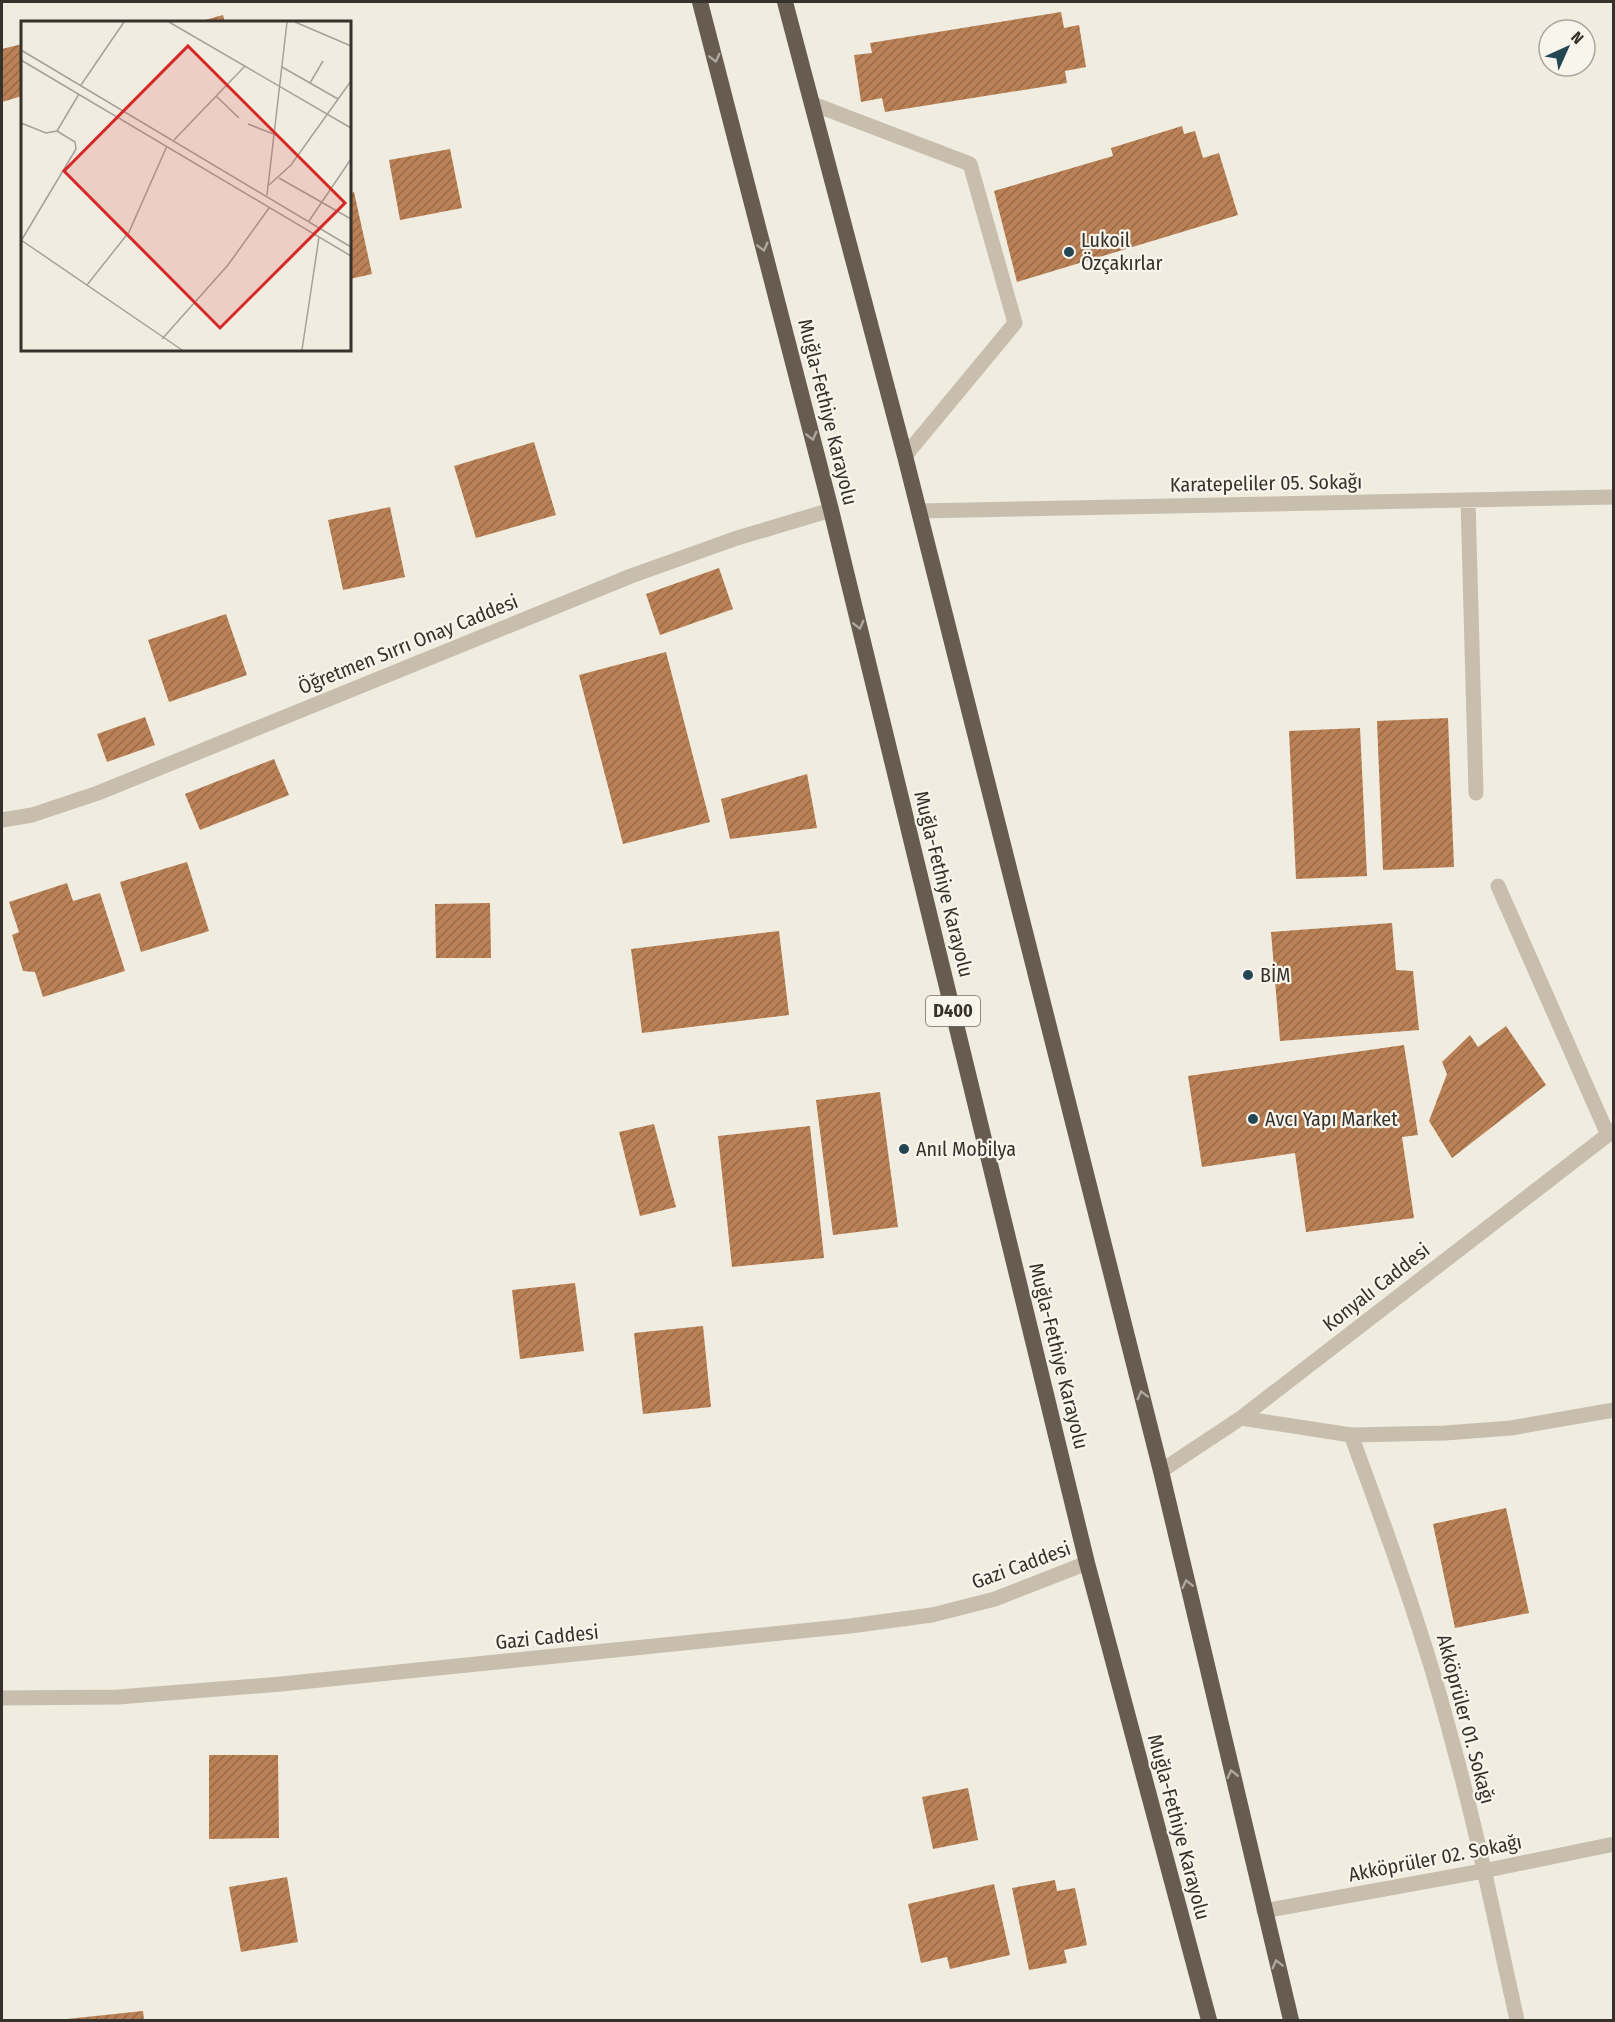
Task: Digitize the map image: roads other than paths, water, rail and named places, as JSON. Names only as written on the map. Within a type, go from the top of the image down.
[{"type":"highway","name":"Muğla-Fethiye Karayolu","points":[[700,2],[831,510],[1088,1563],[1209,2020]]},
{"type":"highway","points":[[785,2],[905,456],[1161,1471],[1291,2020]]},
{"type":"street","points":[[813,104],[970,164],[1015,323],[905,456]]},
{"type":"street","name":"Karatepeliler 05. Sokağı","points":[[919,511],[1614,497]]},
{"type":"street","points":[[1468,500],[1476,793]]},
{"type":"street","name":"Öğretmen Sırrı Onay Caddesi","points":[[2,820],[32,815],[98,793],[631,576],[737,538],[831,510]]},
{"type":"street","points":[[1498,886],[1611,1132]]},
{"type":"street","name":"Konyalı Caddesi","points":[[1161,1471],[1241,1418],[1611,1132]]},
{"type":"street","points":[[1241,1418],[1351,1435],[1445,1433],[1511,1428],[1614,1410]]},
{"type":"street","name":"Akköprüler 01. Sokağı","points":[[1351,1435],[1402,1573],[1425,1645],[1462,1776],[1517,2020]]},
{"type":"street","name":"Gazi Caddesi","points":[[2,1698],[118,1697],[281,1684],[850,1626],[932,1615],[995,1599],[1088,1563]]},
{"type":"street","name":"Akköprüler 02. Sokağı","points":[[1264,1911],[1483,1871],[1614,1844]]},
{"type":"place","name":"Lukoil Özçakırlar","points":[[1069,252]]},
{"type":"place","name":"BİM","points":[[1248,975]]},
{"type":"place","name":"Avcı Yapı Market","points":[[1253,1119]]},
{"type":"place","name":"Anıl Mobilya","points":[[904,1149]]}]
